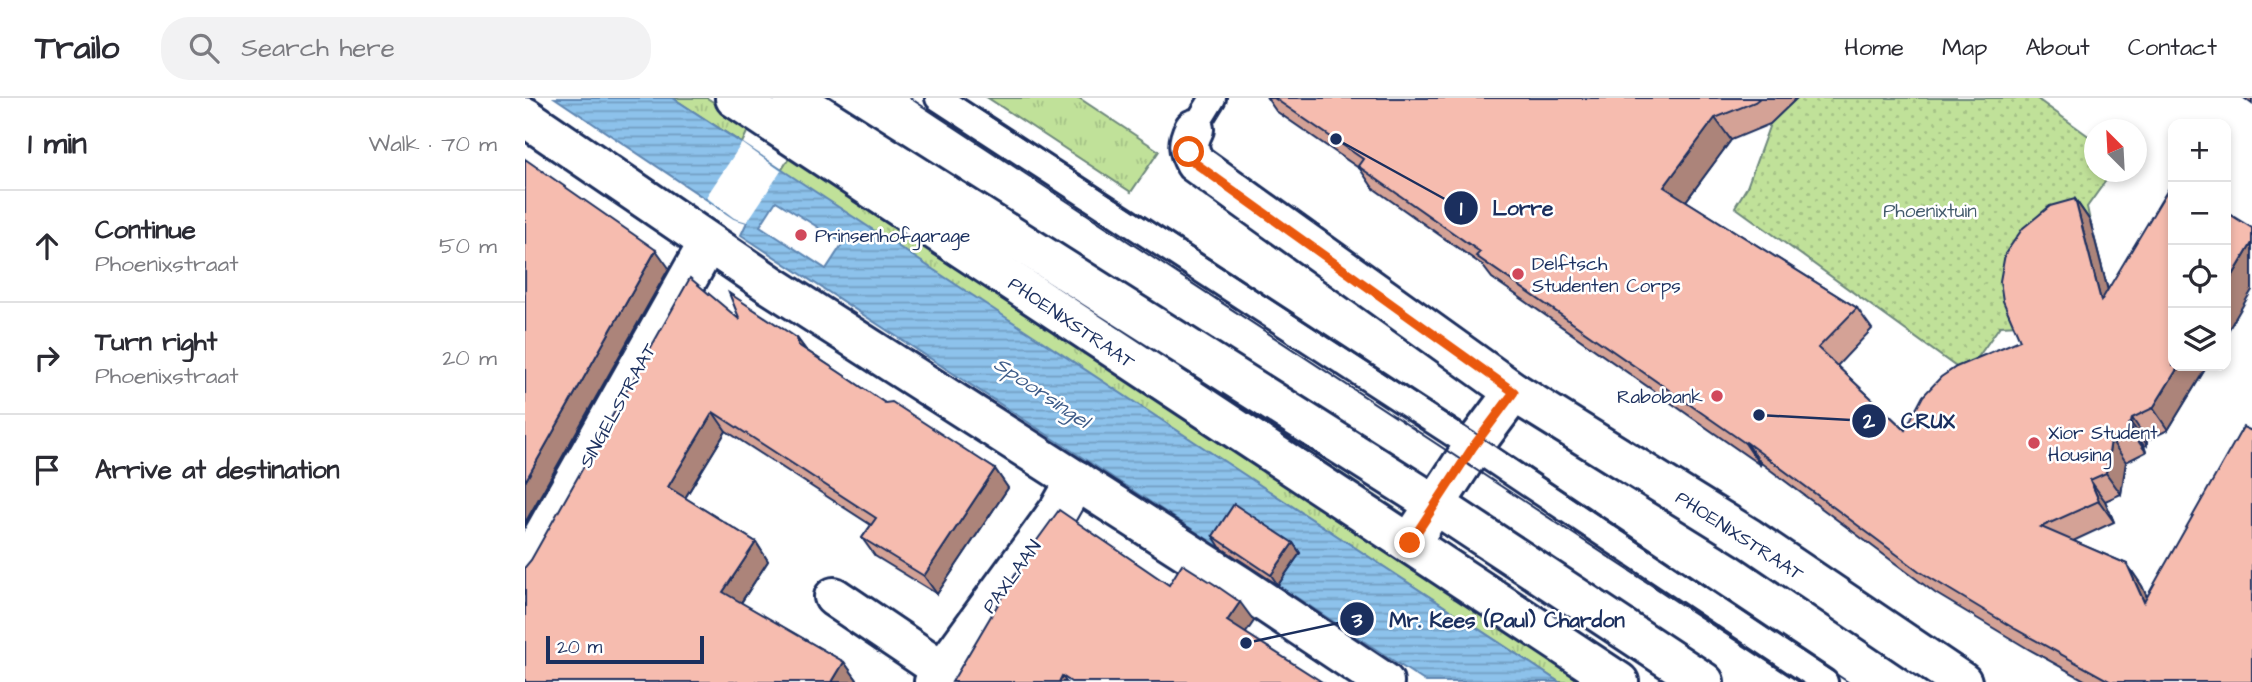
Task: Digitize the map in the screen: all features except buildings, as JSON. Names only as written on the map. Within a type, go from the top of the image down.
[{"type":"street","name":"PHOENIXSTRAAT","points":[[735,98],[1619,682]]},
{"type":"street","name":"PHOENIXSTRAAT","points":[[793,98],[1436,505],[1704,682]]},
{"type":"street","name":"PHOENIXSTRAAT","points":[[1203,114],[1188,141],[1189,152],[1195,163],[1514,392],[1749,538],[1962,682]]},
{"type":"street","points":[[525,117],[708,243],[1384,682]]},
{"type":"street","name":"SINGELSTRAAT","points":[[525,568],[708,243]]},
{"type":"street","points":[[1410,543],[1473,447],[1514,392]]},
{"type":"street","name":"PAXLAAN","points":[[834,597],[938,676],[1059,510],[1076,480]]},
{"type":"lane","points":[[938,98],[1473,447],[1825,682]]},
{"type":"green space","points":[[673,98],[707,98],[750,126],[742,143]]},
{"type":"green space","points":[[988,98],[1079,98],[1159,151],[1131,192]]},
{"type":"green space","name":"Phoenixtuin","points":[[1797,98],[2036,98],[2084,133],[2084,182],[2105,182],[2087,207],[2090,221],[2065,228],[2019,325],[2000,326],[1966,374],[1735,207],[1747,187],[1770,124]]},
{"type":"green space","points":[[791,155],[1591,682],[1559,682],[781,171]]},
{"type":"green space","points":[[1145,344],[1402,513],[1396,521],[1139,352]]},
{"type":"water","name":"Spoorsingel","points":[[555,98],[673,98],[1559,682],[1426,682],[741,235],[747,222],[734,218]],"holes":[[[776,201],[843,243],[826,269],[760,226]]]},
{"type":"pier","points":[[742,143],[781,171],[747,222],[734,218],[706,197]]},
{"type":"tram line","points":[[910,98],[1799,682]]},
{"type":"tram line","points":[[962,98],[1481,437],[1848,682]]},
{"type":"place","name":"Lorre","points":[[1336,139]]},
{"type":"place","name":"Prinsenhofgarage","points":[[801,235]]},
{"type":"place","name":"Delftsch Studenten Corps","points":[[1518,274]]},
{"type":"place","name":"Rabobank","points":[[1717,396]]},
{"type":"place","name":"CRUX","points":[[1759,415]]},
{"type":"place","name":"Xior Student Housing","points":[[2034,443]]},
{"type":"place","name":"Mr. Kees (Paul) Chardon","points":[[1246,643]]},
{"type":"route","points":[[1189,152],[1195,163],[1514,392],[1473,447],[1410,543]]}]
